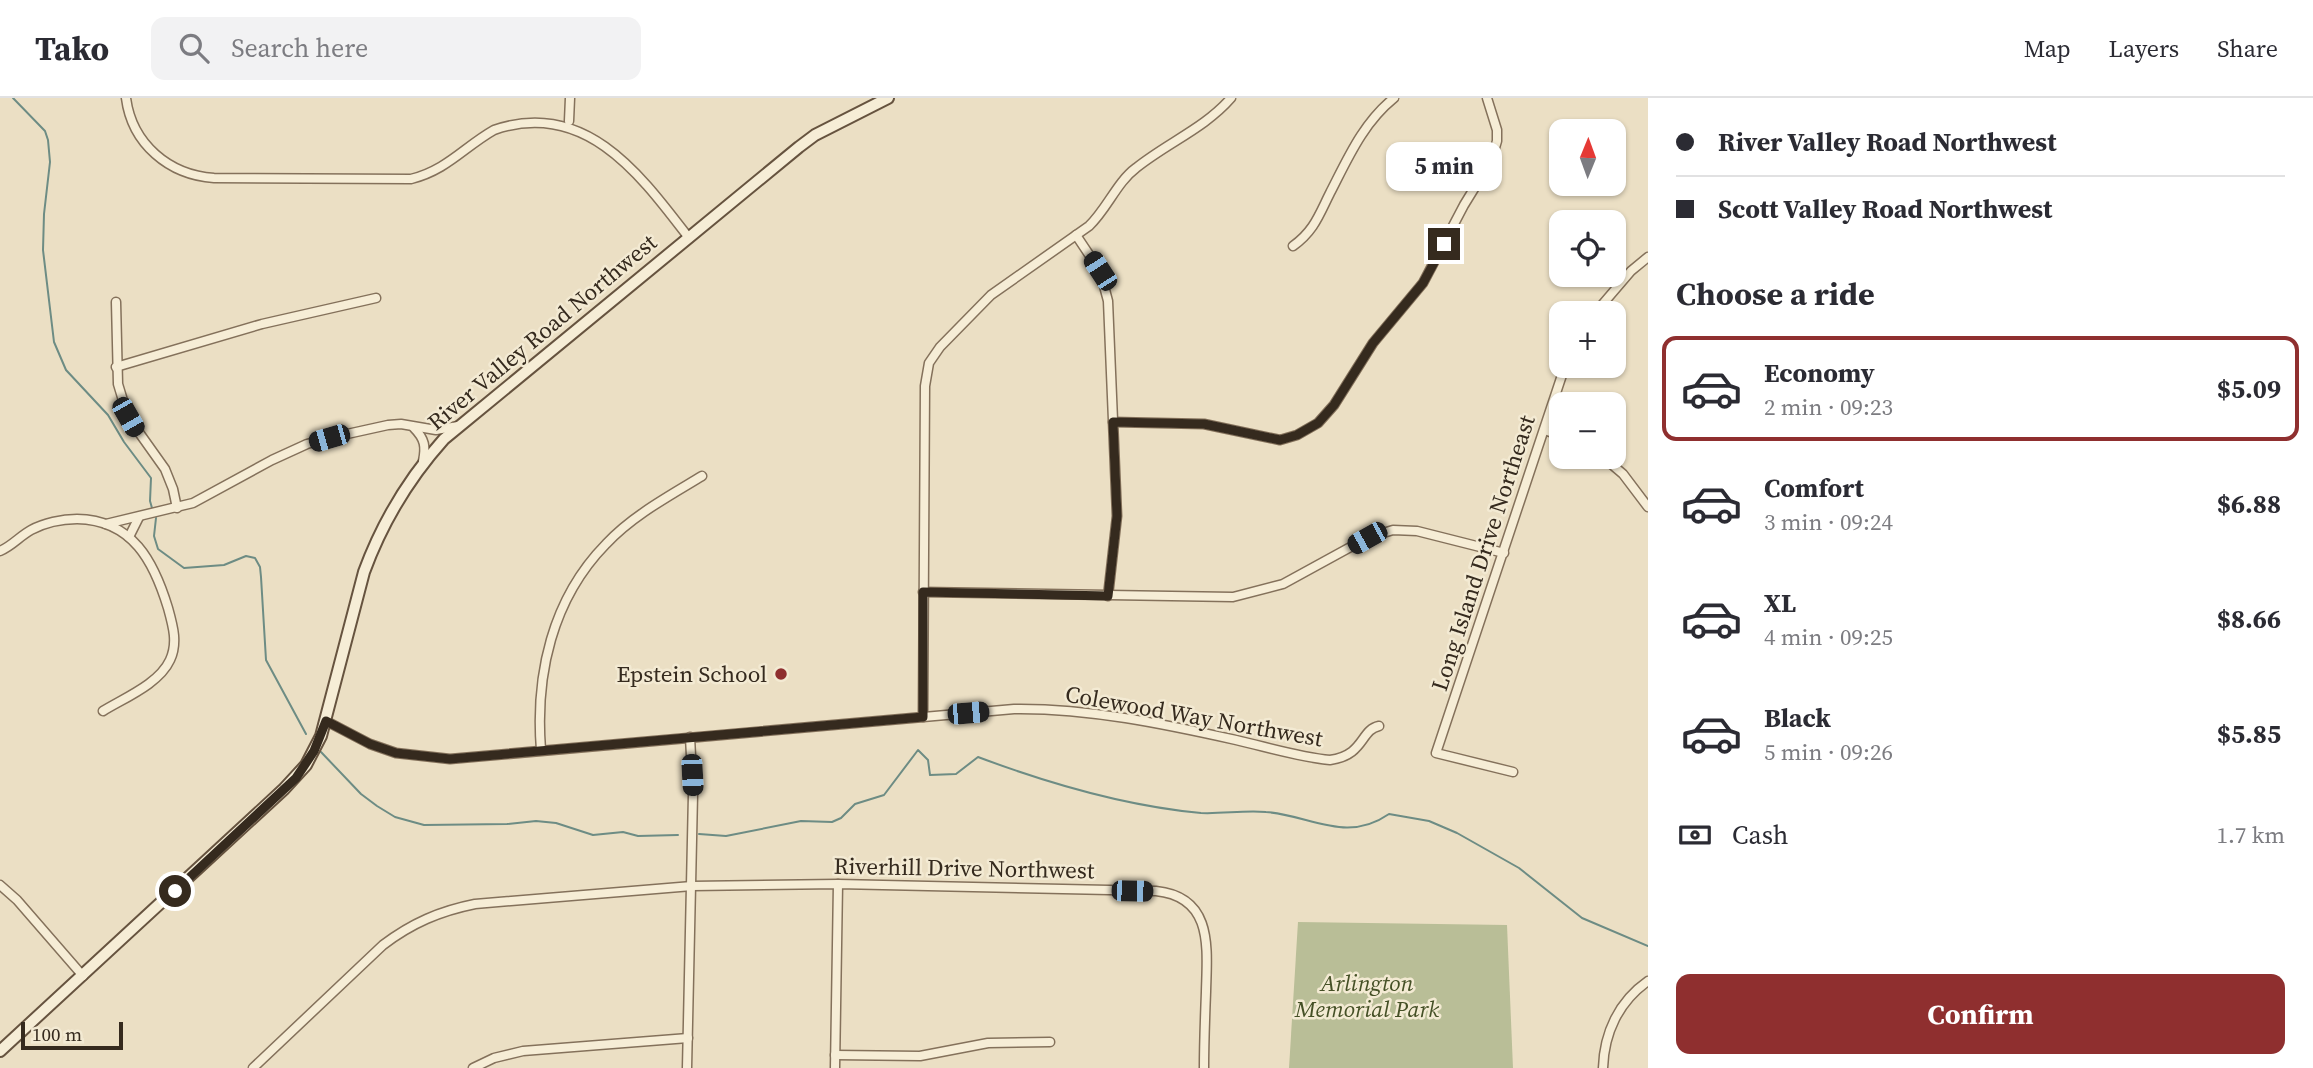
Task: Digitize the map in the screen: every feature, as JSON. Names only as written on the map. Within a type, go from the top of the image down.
[{"type":"street","points":[[126,98],[131,120],[151,152],[184,173],[214,178],[411,179],[440,169],[486,135],[508,124],[538,118],[569,121],[593,130],[615,146],[689,238]]},
{"type":"street","points":[[569,121],[570,98]]},
{"type":"street","name":"River Valley Road Northwest","points":[[0,1051],[296,778],[314,751],[326,721],[371,552],[390,513],[423,461],[458,426],[815,135],[888,98]]},
{"type":"street","points":[[923,717],[925,386],[929,363],[940,346],[991,295],[1100,215],[1134,168],[1211,117],[1231,98]]},
{"type":"street","points":[[1293,246],[1308,235],[1369,122],[1394,98]]},
{"type":"street","points":[[1113,422],[1204,424],[1280,440],[1297,435],[1318,423],[1334,405],[1373,343],[1423,283],[1468,197],[1491,161],[1497,130],[1487,98]]},
{"type":"street","points":[[1076,235],[1100,271],[1107,291],[1117,516],[1108,596]]},
{"type":"street","points":[[1605,301],[1648,257]]},
{"type":"street","points":[[116,367],[262,324],[376,298]]},
{"type":"street","points":[[116,302],[118,384],[128,417],[164,469],[173,489],[177,508]]},
{"type":"street","name":"Long Island Drive Northeast","points":[[1513,772],[1436,752],[1560,378]]},
{"type":"street","points":[[106,524],[177,508],[209,496],[272,460],[307,444],[388,425],[436,430],[458,426]]},
{"type":"street","points":[[412,426],[424,442],[423,461]]},
{"type":"street","points":[[1545,430],[1549,432]]},
{"type":"street","points":[[1617,469],[1648,507]]},
{"type":"street","points":[[541,750],[539,708],[543,666],[560,614],[575,582],[596,554],[620,532],[702,476]]},
{"type":"street","points":[[129,537],[139,517]]},
{"type":"street","points":[[0,551],[31,530],[53,522],[79,519],[106,524],[129,537],[150,560],[161,584],[173,624],[174,649],[169,663],[161,672],[147,684],[103,711]]},
{"type":"street","points":[[923,592],[1221,598],[1245,595],[1283,584],[1367,538],[1393,530],[1427,533],[1504,553]]},
{"type":"street","name":"Colewood Way Northwest","points":[[326,721],[370,744],[396,753],[450,759],[1014,709],[1069,710],[1190,730],[1330,760],[1342,759],[1352,753],[1361,745],[1370,730],[1379,726]]},
{"type":"street","points":[[687,1068],[693,794],[690,737]]},
{"type":"street","points":[[835,1068],[838,884]]},
{"type":"street","name":"Riverhill Drive Northwest","points":[[253,1068],[383,945],[423,919],[448,910],[475,904],[692,886],[838,884],[1156,891],[1182,899],[1200,919],[1206,936],[1204,1068]]},
{"type":"street","points":[[0,885],[17,900],[83,976]]},
{"type":"street","points":[[1602,1068],[1604,1049],[1614,1020],[1634,993],[1648,981]]},
{"type":"street","points":[[473,1068],[494,1058],[523,1051],[688,1038]]},
{"type":"street","points":[[835,1055],[920,1056],[988,1043],[1051,1042]]},
{"type":"green space","name":"Arlington Memorial Park","points":[[1298,922],[1507,925],[1513,1068],[1289,1068]]},
{"type":"waterway","points":[[13,98],[45,131],[48,140],[50,162],[43,250],[54,342],[66,370],[108,415],[151,478],[152,508]]},
{"type":"waterway","points":[[156,518],[154,536],[158,549],[184,568],[224,565],[246,556],[255,558],[260,567],[266,660],[306,734]]},
{"type":"waterway","points":[[699,834],[726,836],[801,821],[832,822],[841,818],[855,804],[884,795],[918,750],[928,760],[930,775],[956,774],[978,757],[1088,792],[1173,810],[1201,813],[1266,812],[1343,827],[1373,823],[1389,814],[1429,821],[1457,833],[1519,868],[1582,918],[1648,946]]},
{"type":"waterway","points":[[321,752],[361,794],[377,806],[395,817],[424,825],[536,821],[556,823],[593,835],[623,832],[638,836],[678,835]]},
{"type":"place","name":"Epstein School","points":[[781,674]]},
{"type":"route","points":[[175,891],[296,778],[314,751],[326,721],[347,734],[396,753],[450,759],[923,717],[923,592],[1108,596],[1117,516],[1113,422],[1204,424],[1280,440],[1297,435],[1318,423],[1334,405],[1373,343],[1423,283],[1444,244]]}]
